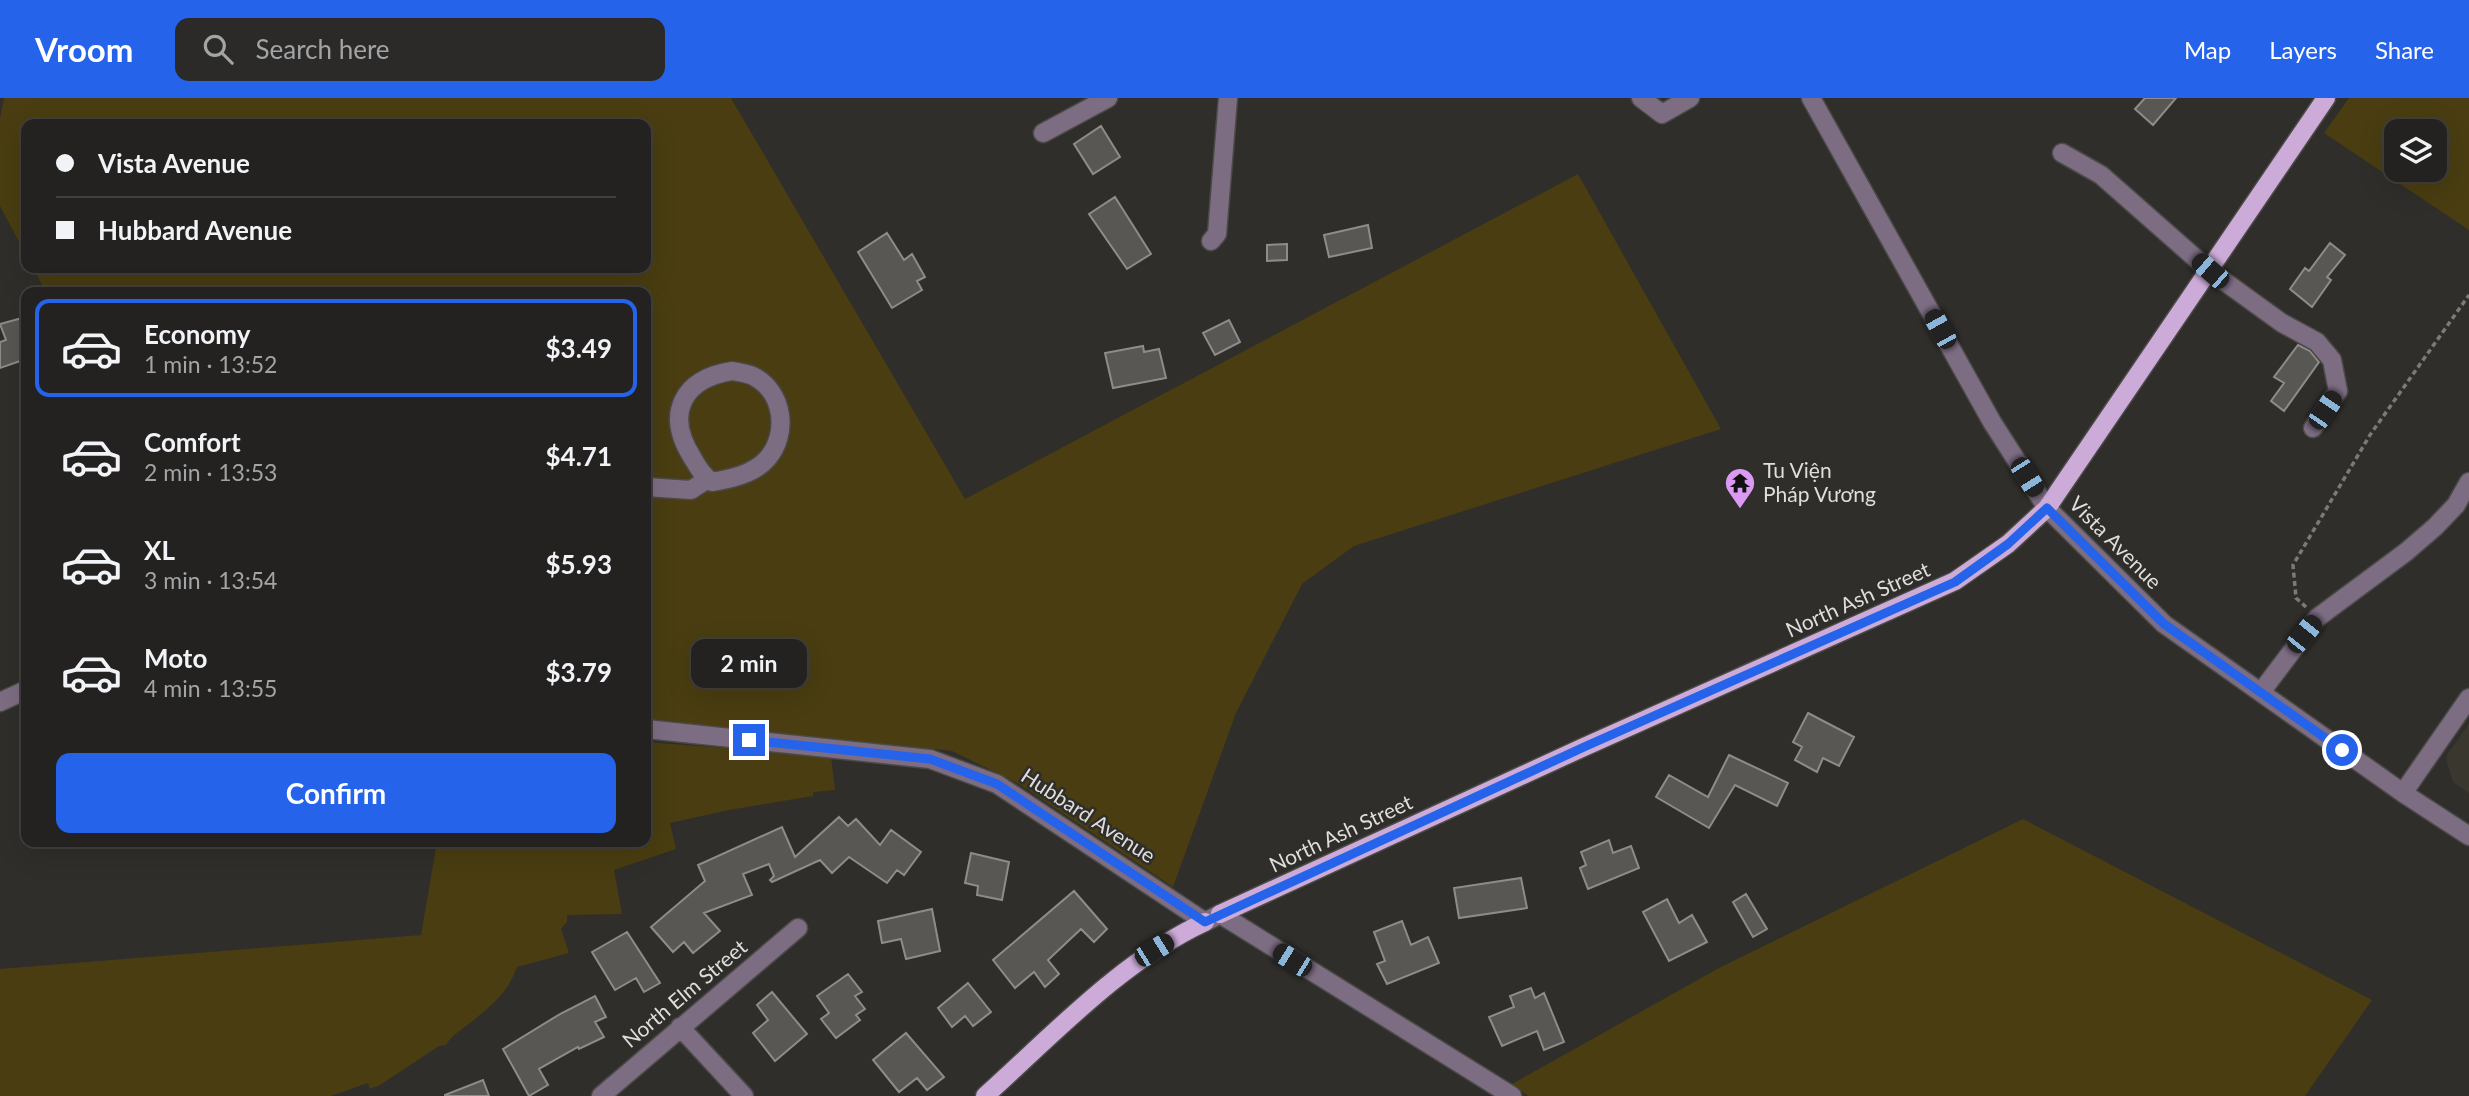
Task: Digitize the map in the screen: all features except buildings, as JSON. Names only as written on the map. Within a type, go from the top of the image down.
[{"type":"main road","name":"North Ash Street","points":[[985,1096],[1094,998],[1154,950],[1181,934],[1584,747],[1955,582],[2008,544],[2047,508],[2326,98]]},
{"type":"street","points":[[1043,133],[1108,98]]},
{"type":"street","points":[[1211,241],[1217,234],[1228,98]]},
{"type":"street","points":[[1642,98],[1662,114],[1690,98]]},
{"type":"street","name":"Vista Avenue","points":[[1811,98],[1992,422],[2047,508],[2164,624],[2403,793],[2469,836]]},
{"type":"street","points":[[2062,153],[2101,175],[2210,271],[2282,324],[2317,342],[2332,360],[2338,391],[2313,428]]},
{"type":"street","points":[[732,371],[751,375],[768,387],[778,404],[782,424],[777,444],[758,467],[729,479],[712,482],[708,479],[703,476],[682,441],[678,421],[683,401],[694,385],[712,374],[732,371]]},
{"type":"street","points":[[651,488],[691,490],[708,479]]},
{"type":"street","points":[[2261,692],[2278,666],[2317,618],[2435,527],[2456,505],[2469,482]]},
{"type":"street","points":[[0,702],[21,693]]},
{"type":"street","points":[[2403,793],[2469,698]]},
{"type":"street","name":"Hubbard Avenue","points":[[651,730],[930,759],[997,784],[1213,918],[1512,1096]]},
{"type":"street","name":"North Elm Street","points":[[601,1096],[798,928]]},
{"type":"street","points":[[680,1027],[744,1096]]},
{"type":"path","points":[[2317,618],[2296,598],[2293,565],[2370,435],[2469,295]]},
{"type":"shaded area","points":[[4,98],[731,98],[965,499],[1578,174],[1721,429],[1354,546],[1302,584],[1236,713],[1173,887],[1019,784],[952,751],[651,720],[651,287],[43,287],[36,273],[651,273],[651,119],[21,119],[21,246],[0,206],[0,119]]},
{"type":"shaded area","points":[[2349,98],[2469,98],[2469,230],[2397,182],[2447,182],[2447,119],[2384,119],[2384,173],[2324,133]]},
{"type":"shaded area","points":[[2469,724],[2469,793],[2453,782],[2447,755]]},
{"type":"shaded area","points":[[651,742],[831,756],[835,790],[813,792],[813,796],[670,823],[676,849],[614,870],[622,914],[567,915],[567,922],[561,929],[569,953],[517,967],[500,996],[446,1045],[439,1046],[380,1085],[370,1089],[368,1083],[331,1096],[0,1096],[0,969],[421,935],[436,847],[651,847]]},
{"type":"shaded area","points":[[2023,819],[2372,1000],[2305,1096],[1528,1096],[1512,1084],[1719,968]]},
{"type":"place","name":"Tu Viện Pháp Vương","points":[[1740,510]]},
{"type":"route","points":[[749,740],[930,759],[997,784],[1205,922],[1584,747],[1955,582],[2008,544],[2047,508],[2164,624],[2342,750]]}]
